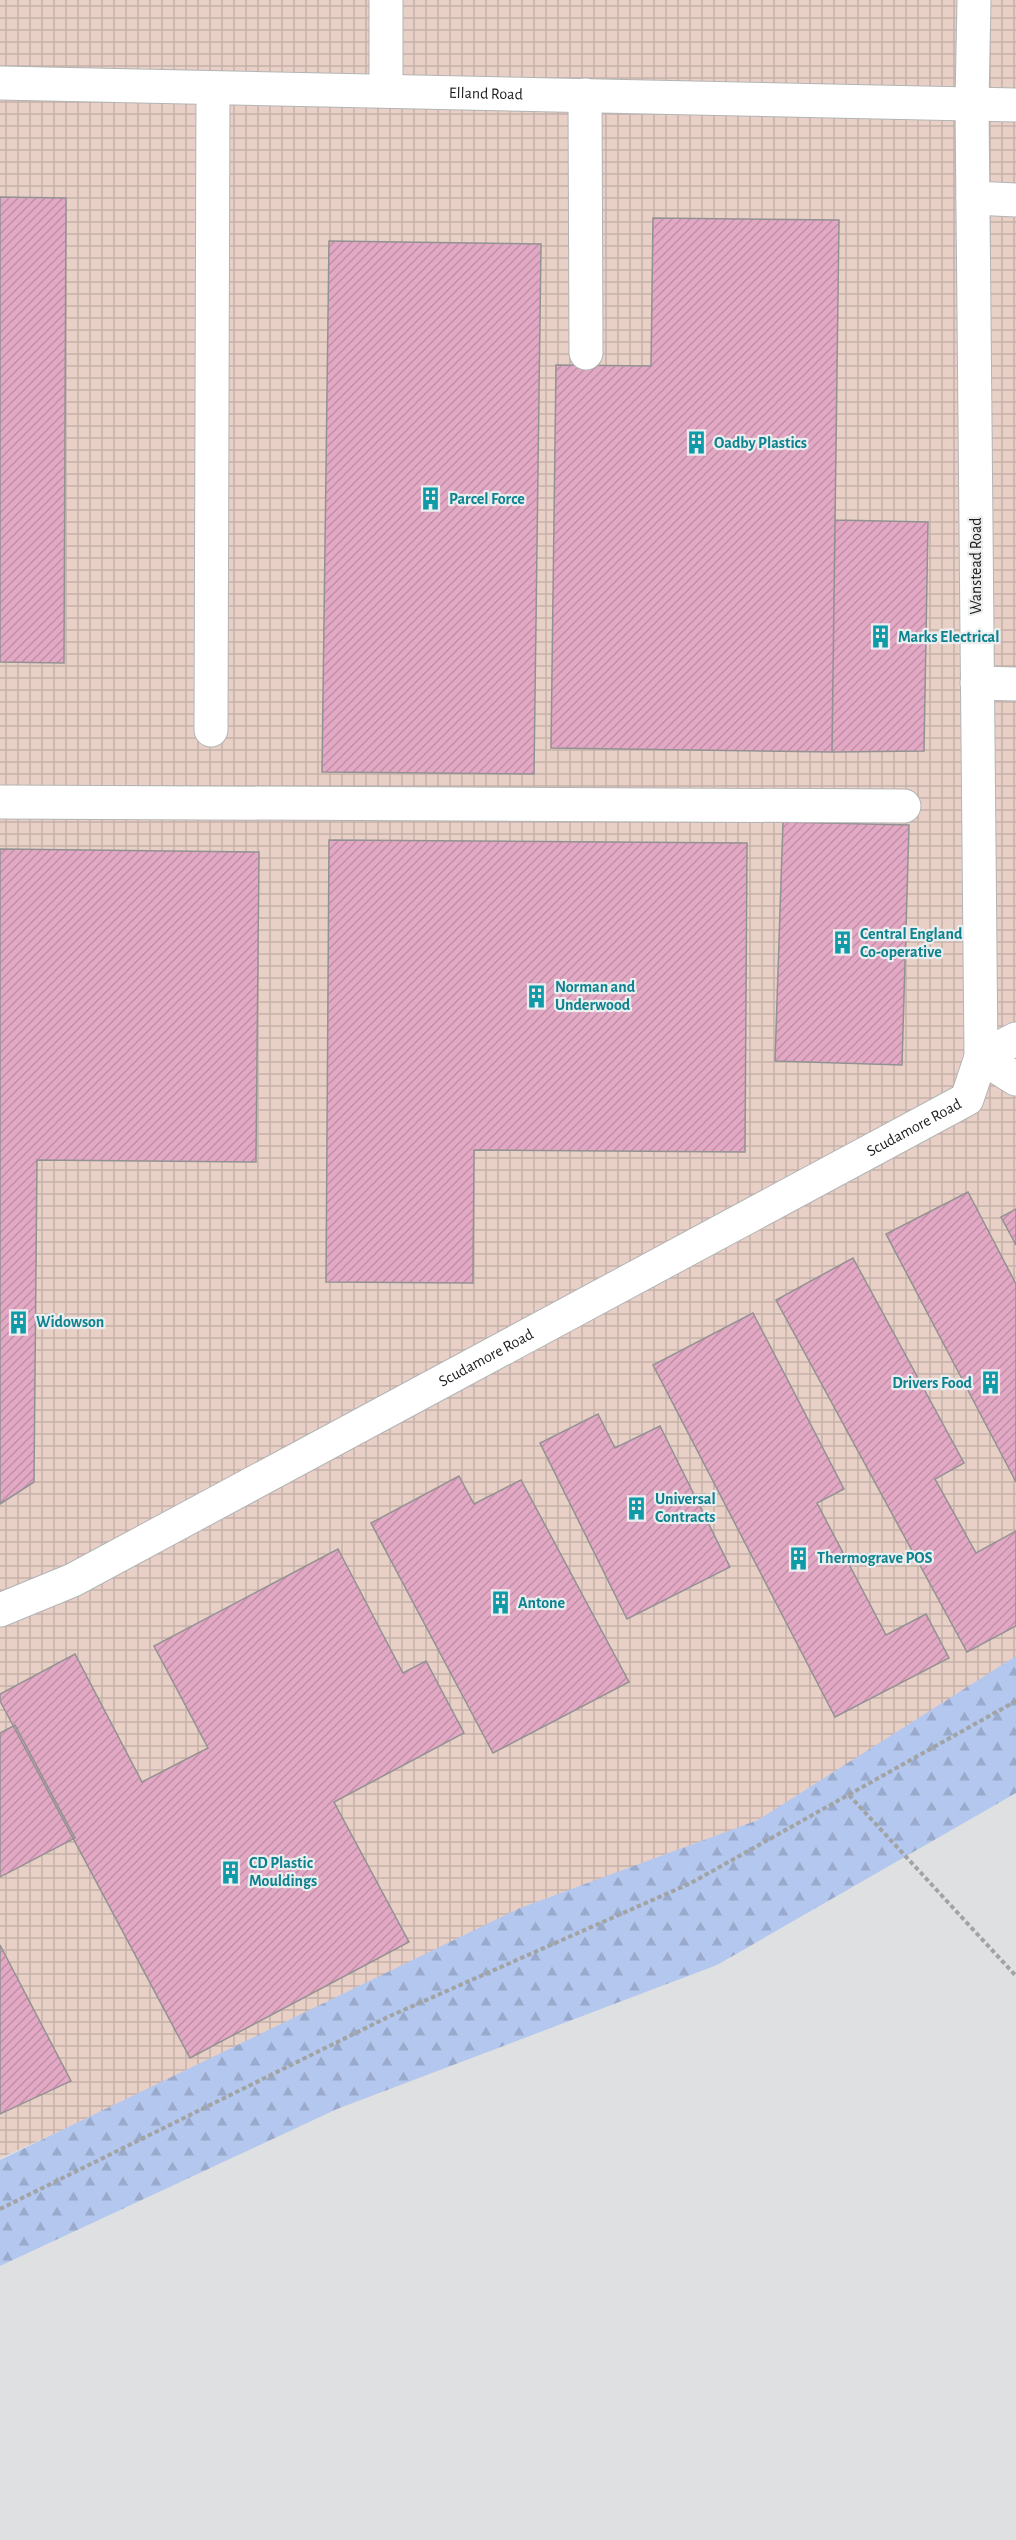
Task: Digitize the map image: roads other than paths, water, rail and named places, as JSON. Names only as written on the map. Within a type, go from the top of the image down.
[{"type":"street","points":[[386,0],[386,91]]},
{"type":"street","name":"Wanstead Road","points":[[967,1099],[981,1057],[972,103],[974,0]]},
{"type":"street","name":"Elland Road","points":[[0,83],[1016,105]]},
{"type":"street","points":[[211,730],[213,88]]},
{"type":"street","points":[[585,95],[586,353]]},
{"type":"street","points":[[973,198],[1016,200]]},
{"type":"street","points":[[977,683],[1016,684]]},
{"type":"street","points":[[0,802],[904,806]]},
{"type":"street","points":[[1016,1039],[981,1057],[1016,1080]]},
{"type":"street","name":"Scudamore Road","points":[[0,1610],[73,1580],[967,1099]]},
{"type":"place","name":"Oadby Plastics","points":[[696,443]]},
{"type":"place","name":"Parcel Force","points":[[431,499]]},
{"type":"place","name":"Marks Electrical","points":[[880,637]]},
{"type":"place","name":"Central England Co-operative","points":[[842,943]]},
{"type":"place","name":"Norman and Underwood","points":[[537,996]]},
{"type":"place","name":"Widowson","points":[[18,1322]]},
{"type":"place","name":"Drivers Food","points":[[990,1383]]},
{"type":"place","name":"Universal Contracts","points":[[637,1508]]},
{"type":"place","name":"Thermograve POS","points":[[799,1558]]},
{"type":"place","name":"Antone","points":[[500,1603]]},
{"type":"place","name":"CD Plastic Mouldings","points":[[231,1872]]}]
